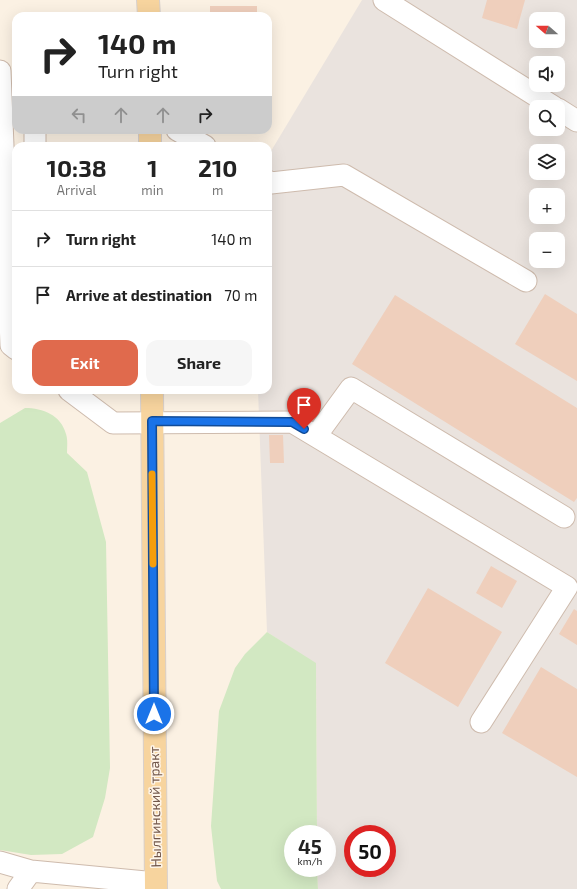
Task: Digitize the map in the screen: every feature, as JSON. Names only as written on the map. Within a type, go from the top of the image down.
[{"type":"main road","points":[[148,0],[149,12]]},
{"type":"main road","name":"Нылгинский тракт","points":[[152,394],[156,886]]},
{"type":"street","points":[[384,0],[543,100]]},
{"type":"street","points":[[0,72],[12,346]]},
{"type":"street","points":[[565,113],[577,121]]},
{"type":"street","points":[[184,134],[198,142]]},
{"type":"street","points":[[272,183],[344,175],[526,281]]},
{"type":"street","points":[[316,436],[351,388],[564,517]]},
{"type":"street","points":[[74,394],[113,423],[152,421],[292,422],[572,590],[480,722]]},
{"type":"street","points":[[0,862],[30,871],[156,886]]},
{"type":"street","points":[[18,889],[30,871]]},
{"type":"shaded area","points":[[362,0],[577,0],[577,889],[318,889],[317,877],[336,877],[336,825],[317,825],[316,664],[267,632],[258,394],[272,394],[272,149]]},
{"type":"green space","points":[[25,408],[45,411],[56,417],[64,427],[67,439],[67,453],[87,472],[106,542],[110,768],[105,798],[93,837],[62,854],[31,855],[0,850],[0,423]]},
{"type":"green space","points":[[267,632],[316,663],[317,825],[284,825],[284,877],[317,877],[318,889],[221,889],[217,881],[211,826],[219,711],[235,668],[245,654]]},
{"type":"building","points":[[487,0],[525,0],[517,29],[482,18]]},
{"type":"building","points":[[210,6],[257,6],[257,12],[210,12]]},
{"type":"building","points":[[545,294],[577,314],[577,381],[515,344]]},
{"type":"building","points":[[395,295],[577,408],[577,498],[574,502],[352,364]]},
{"type":"building","points":[[269,435],[283,435],[284,463],[270,463]]},
{"type":"building","points":[[491,566],[517,581],[502,608],[476,593]]},
{"type":"building","points":[[428,588],[502,632],[458,707],[385,663]]},
{"type":"building","points":[[574,609],[577,611],[577,645],[559,634]]},
{"type":"building","points":[[541,667],[577,689],[577,777],[502,733]]},
{"type":"slow traffic","points":[[152,474],[153,564]]},
{"type":"route","points":[[154,714],[152,421],[292,422],[304,429]]}]
